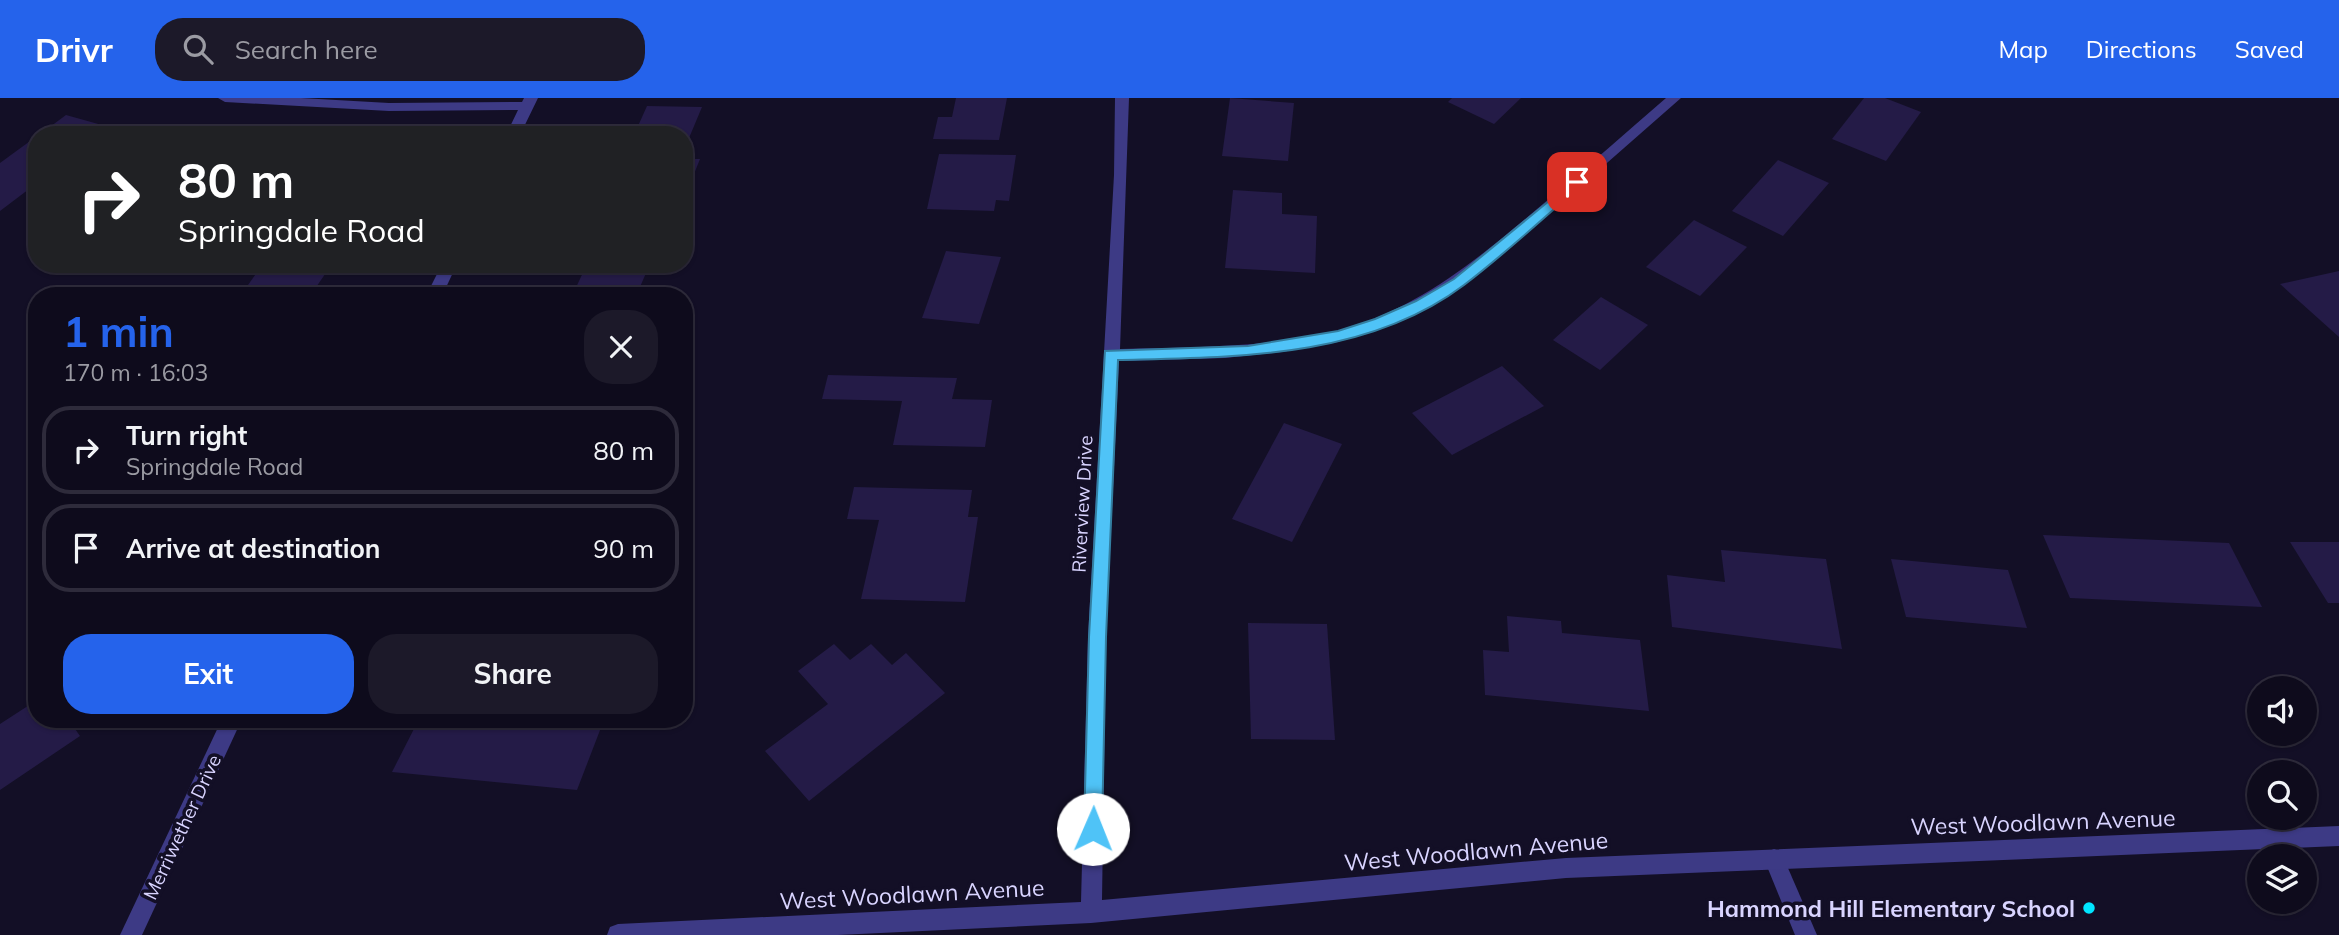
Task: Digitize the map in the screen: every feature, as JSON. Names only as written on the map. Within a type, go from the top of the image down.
[{"type":"street","points":[[225,98],[388,107],[529,102],[517,126]]},
{"type":"street","name":"Riverview Drive","points":[[1091,912],[1097,637],[1121,175],[1122,98]]},
{"type":"street","points":[[1111,355],[1248,351],[1294,345],[1370,326],[1421,305],[1458,282],[1500,250],[1674,98]]},
{"type":"street","name":"Merriwether Drive","points":[[131,935],[228,728]]},
{"type":"street","name":"West Woodlawn Avenue","points":[[618,935],[766,931],[1091,912],[1566,868],[2339,836]]},
{"type":"street","points":[[1774,859],[1806,935]]},
{"type":"building","points":[[956,98],[1007,98],[999,140],[933,139],[938,117],[952,117]]},
{"type":"building","points":[[1230,98],[1294,103],[1288,161],[1222,156]]},
{"type":"building","points":[[1452,98],[1521,98],[1494,124],[1448,102]]},
{"type":"building","points":[[1864,98],[1885,98],[1921,112],[1886,161],[1832,139]]},
{"type":"building","points":[[647,106],[702,107],[693,128],[693,126],[638,126]]},
{"type":"building","points":[[66,115],[105,126],[51,126]]},
{"type":"building","points":[[28,143],[28,190],[0,211],[0,163]]},
{"type":"building","points":[[939,154],[1016,155],[1009,201],[996,200],[994,211],[927,209]]},
{"type":"building","points":[[693,159],[700,159],[693,176]]},
{"type":"building","points":[[1778,160],[1829,183],[1783,236],[1732,211]]},
{"type":"building","points":[[1233,190],[1282,193],[1282,214],[1317,216],[1315,273],[1225,268]]},
{"type":"building","points":[[1694,220],[1747,247],[1700,296],[1646,267]]},
{"type":"building","points":[[946,251],[1001,257],[979,324],[922,318]]},
{"type":"building","points":[[2339,271],[2339,337],[2280,284]]},
{"type":"building","points":[[257,273],[326,273],[316,287],[247,287]]},
{"type":"building","points":[[583,273],[646,273],[640,287],[576,287]]},
{"type":"building","points":[[1601,297],[1648,325],[1600,370],[1553,340]]},
{"type":"building","points":[[1502,366],[1544,406],[1452,455],[1412,413]]},
{"type":"building","points":[[828,375],[957,378],[952,399],[992,400],[985,447],[893,445],[902,401],[822,399]]},
{"type":"building","points":[[1284,423],[1342,444],[1292,542],[1232,519]]},
{"type":"building","points":[[854,487],[972,490],[968,517],[978,517],[965,602],[861,599],[879,520],[847,519]]},
{"type":"building","points":[[2043,535],[2229,543],[2262,607],[2070,598]]},
{"type":"building","points":[[2290,542],[2339,542],[2339,603],[2328,603]]},
{"type":"building","points":[[1721,550],[1826,559],[1842,649],[1672,627],[1667,575],[1725,582]]},
{"type":"building","points":[[1891,559],[2008,570],[2027,628],[1906,617]]},
{"type":"building","points":[[1507,616],[1561,621],[1562,633],[1640,640],[1649,711],[1485,695],[1483,650],[1509,652]]},
{"type":"building","points":[[1248,623],[1327,624],[1335,740],[1251,739]]},
{"type":"building","points":[[834,644],[850,660],[871,644],[892,665],[906,653],[945,693],[809,801],[765,751],[828,704],[798,671]]},
{"type":"building","points":[[28,706],[28,728],[74,728],[80,736],[0,790],[0,724]]},
{"type":"building","points":[[414,728],[601,728],[577,790],[392,772]]},
{"type":"place","name":"Hammond Hill Elementary School","points":[[2089,908]]},
{"type":"route","points":[[1093,829],[1097,637],[1111,355],[1248,351],[1339,336],[1380,323],[1421,305],[1458,282],[1500,250],[1577,182]]}]
